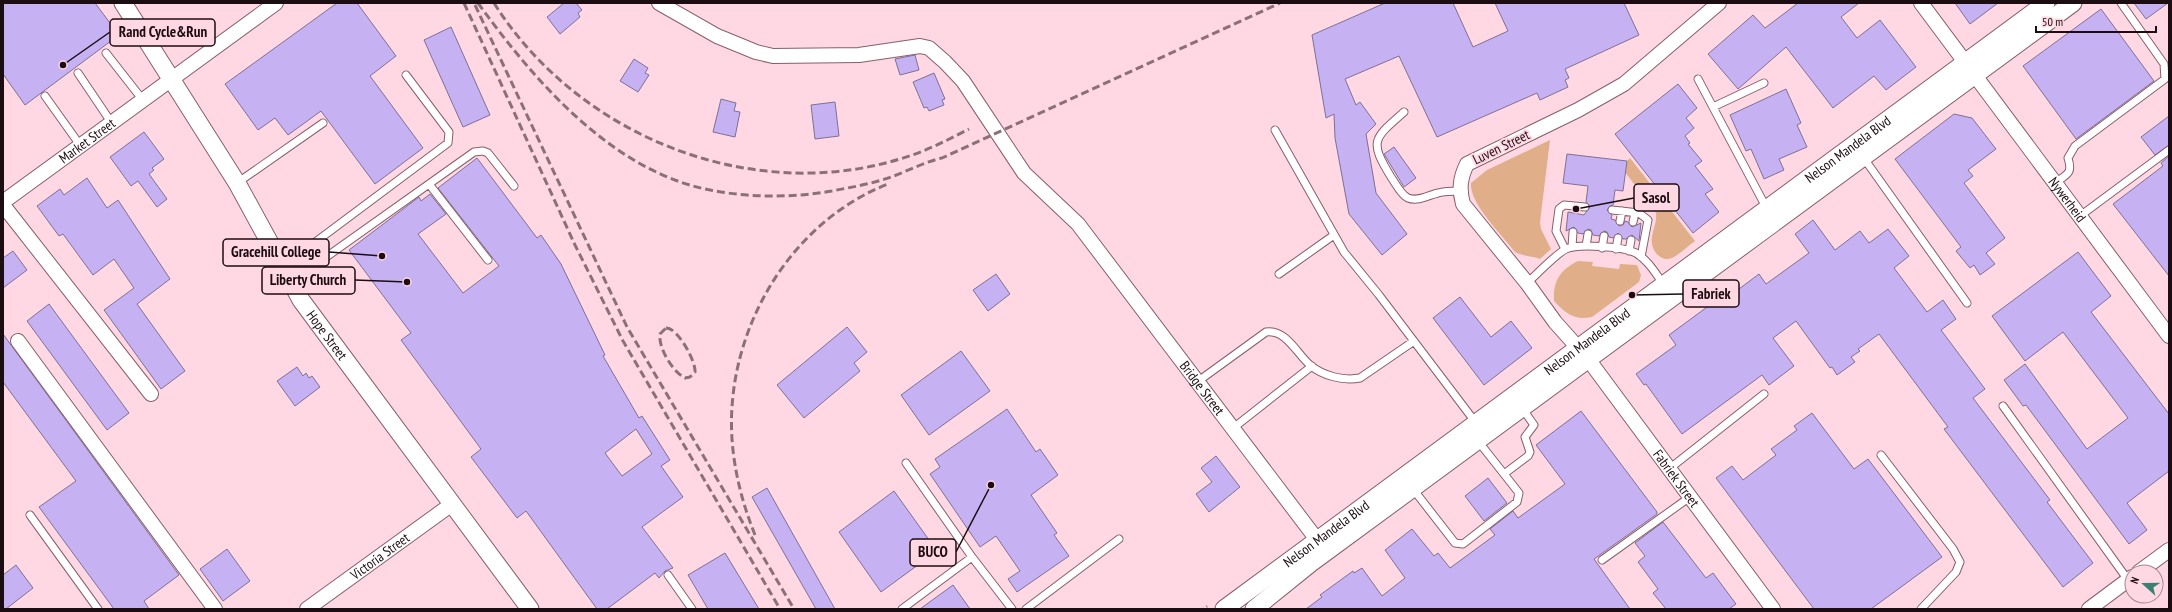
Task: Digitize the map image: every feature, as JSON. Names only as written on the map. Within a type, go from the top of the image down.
[{"type":"street","name":"Hope Street","points":[[123,3],[237,183],[301,300],[530,609]]},
{"type":"street","name":"Market Street","points":[[3,202],[142,99],[276,3]]},
{"type":"street","name":"Bridge Street","points":[[659,3],[717,36],[756,52],[773,56],[859,54],[912,46],[929,48],[938,55],[962,81],[1024,172],[1078,224],[1322,546]]},
{"type":"street","name":"Luven Street","points":[[1460,191],[1462,174],[1467,164],[1578,110],[1624,84],[1719,3]]},
{"type":"street","points":[[1921,3],[1970,69]]},
{"type":"street","name":"Nelson Mandela Blvd","points":[[1254,609],[1322,546],[1477,423],[1583,353],[1863,157],[1970,69],[2046,3]]},
{"type":"street","name":"Nelson Mandela Blvd","points":[[1224,609],[1412,489],[1522,408],[1583,353],[1664,285],[1767,210],[1970,69],[2073,3]]},
{"type":"street","name":"Nywerheid","points":[[1970,69],[2169,336]]},
{"type":"street","points":[[1460,191],[1463,204],[1527,283],[1555,322],[1583,353]]},
{"type":"street","points":[[3,205],[151,394]]},
{"type":"street","points":[[18,340],[215,609]]},
{"type":"street","name":"Fabriek Street","points":[[1583,353],[1773,609]]},
{"type":"street","name":"Victoria Street","points":[[308,609],[452,504]]},
{"type":"street","points":[[2150,564],[2169,550]]},
{"type":"street","points":[[2090,609],[2124,584]]},
{"type":"lane","points":[[2055,183],[2069,172],[2068,158],[2075,146],[2165,79],[2164,64],[2121,3]]},
{"type":"lane","points":[[106,52],[142,99]]},
{"type":"lane","points":[[78,73],[111,122]]},
{"type":"lane","points":[[282,267],[448,143],[449,132],[406,75]]},
{"type":"lane","points":[[1698,79],[1767,210]]},
{"type":"lane","points":[[1713,107],[1764,83]]},
{"type":"lane","points":[[45,96],[80,145]]},
{"type":"lane","points":[[1404,112],[1383,130],[1376,146],[1378,155],[1400,191],[1408,198],[1415,199],[1439,192],[1460,191]]},
{"type":"lane","points":[[237,183],[323,123]]},
{"type":"lane","points":[[1275,130],[1344,252],[1414,340],[1477,423]]},
{"type":"lane","points":[[2080,216],[2169,150]]},
{"type":"lane","points":[[290,282],[474,152],[483,151],[488,153],[514,186]]},
{"type":"lane","points":[[1863,157],[1967,303]]},
{"type":"lane","points":[[429,184],[488,260]]},
{"type":"lane","points":[[1568,248],[1556,231],[1559,209],[1564,205],[1585,206]]},
{"type":"lane","points":[[1576,214],[1577,206]]},
{"type":"lane","points":[[1612,210],[1635,213],[1645,216],[1648,220],[1641,257]]},
{"type":"lane","points":[[1620,221],[1622,211]]},
{"type":"lane","points":[[1634,222],[1635,213]]},
{"type":"lane","points":[[1527,283],[1568,248],[1573,232]]},
{"type":"lane","points":[[1586,246],[1588,234]]},
{"type":"lane","points":[[1279,274],[1334,235]]},
{"type":"lane","points":[[1602,248],[1604,236]]},
{"type":"lane","points":[[1616,249],[1618,238]]},
{"type":"lane","points":[[1629,251],[1631,240]]},
{"type":"lane","points":[[1568,248],[1586,246],[1629,251],[1641,257],[1664,285]]},
{"type":"lane","points":[[1197,382],[1270,331],[1282,335],[1312,366],[1333,377],[1350,380],[1360,378],[1414,340]]},
{"type":"lane","points":[[1232,429],[1312,366]]},
{"type":"lane","points":[[1669,469],[1764,394]]},
{"type":"lane","points":[[2003,406],[2124,571]]},
{"type":"lane","points":[[1504,474],[1528,456],[1530,452],[1525,437],[1534,425],[1522,408]]},
{"type":"lane","points":[[1412,489],[1455,542],[1463,544],[1517,502],[1519,493],[1478,440]]},
{"type":"lane","points":[[1881,455],[1952,549],[1960,562],[1956,572],[1921,609]]},
{"type":"lane","points":[[906,463],[972,558],[1012,609]]},
{"type":"lane","points":[[1602,560],[1690,497]]},
{"type":"lane","points":[[30,515],[98,609]]},
{"type":"lane","points":[[1026,609],[1119,539]]},
{"type":"lane","points":[[902,609],[972,558]]},
{"type":"lane","points":[[668,575],[692,609]]},
{"type":"shaded area","points":[[1550,140],[1540,222],[1541,229],[1551,249],[1540,259],[1515,252],[1487,219],[1475,200],[1471,183],[1487,170]]},
{"type":"shaded area","points":[[1630,158],[1695,241],[1672,258],[1667,259],[1659,256],[1656,254],[1652,246],[1652,234],[1656,213],[1625,172],[1627,161]]},
{"type":"shaded area","points":[[1578,261],[1593,262],[1592,266],[1619,269],[1620,264],[1637,265],[1641,275],[1639,282],[1592,317],[1575,317],[1562,309],[1554,301],[1554,294],[1556,282],[1562,272]]},
{"type":"building","points":[[3,3],[95,3],[119,35],[25,105],[3,74]]},
{"type":"building","points":[[337,3],[357,3],[396,56],[370,76],[423,148],[375,184],[321,111],[288,135],[275,118],[258,130],[225,84]]},
{"type":"building","points":[[564,3],[576,3],[582,10],[578,13],[580,17],[560,34],[547,17]]},
{"type":"building","points":[[1385,3],[1453,3],[1473,47],[1508,31],[1495,3],[1624,3],[1639,35],[1565,69],[1569,78],[1565,80],[1568,87],[1540,100],[1537,93],[1437,137],[1399,56],[1345,79],[1356,105],[1360,102],[1376,124],[1366,134],[1376,193],[1407,234],[1382,255],[1349,214],[1335,138],[1334,114],[1326,118],[1312,35]]},
{"type":"building","points":[[1798,3],[1859,3],[1841,17],[1857,38],[1880,20],[1916,67],[1886,90],[1874,76],[1833,108],[1786,47],[1738,89],[1708,54],[1753,15],[1765,28]]},
{"type":"building","points":[[1955,3],[1998,3],[1970,24]]},
{"type":"building","points":[[2134,3],[2168,3],[2146,19]]},
{"type":"building","points":[[2101,9],[2154,81],[2076,139],[2023,66]]},
{"type":"building","points":[[451,27],[490,115],[463,127],[424,40]]},
{"type":"building","points":[[915,55],[919,70],[900,75],[895,59]]},
{"type":"building","points":[[634,59],[648,68],[645,73],[649,75],[638,92],[620,81]]},
{"type":"building","points":[[934,73],[945,99],[942,100],[944,105],[929,111],[927,107],[924,108],[913,82]]},
{"type":"building","points":[[1678,84],[1697,108],[1686,118],[1694,128],[1685,136],[1690,143],[1688,144],[1702,161],[1695,166],[1713,189],[1705,194],[1719,212],[1693,233],[1615,134]]},
{"type":"building","points":[[1786,89],[1801,123],[1797,125],[1807,147],[1779,159],[1784,170],[1764,179],[1751,149],[1746,151],[1730,115]]},
{"type":"building","points":[[721,99],[736,103],[734,111],[740,112],[735,137],[713,132]]},
{"type":"building","points":[[835,102],[839,136],[815,139],[811,105]]},
{"type":"building","points":[[1954,114],[1972,118],[1996,149],[1968,170],[1973,176],[1964,183],[2005,238],[1986,253],[1995,264],[1980,275],[1974,265],[1970,268],[1956,251],[1961,247],[1895,159]]},
{"type":"building","points":[[2169,116],[2169,145],[2155,155],[2141,137]]},
{"type":"building","points":[[144,132],[164,159],[152,168],[154,170],[149,174],[167,199],[157,207],[138,181],[131,186],[110,157]]},
{"type":"building","points":[[1394,147],[1416,178],[1404,187],[1384,154]]},
{"type":"building","points":[[1567,154],[1627,161],[1623,191],[1615,190],[1613,205],[1607,210],[1612,215],[1611,219],[1615,220],[1619,226],[1623,225],[1625,221],[1632,227],[1641,223],[1639,241],[1632,235],[1626,239],[1623,239],[1618,233],[1613,238],[1609,237],[1607,232],[1604,231],[1599,236],[1593,235],[1591,230],[1588,229],[1583,234],[1578,233],[1574,227],[1566,231],[1568,212],[1584,215],[1590,207],[1586,202],[1588,186],[1563,183]]},
{"type":"building","points":[[2169,156],[2169,276],[2113,204],[2163,166],[2161,163]]},
{"type":"building","points":[[477,158],[537,238],[541,235],[561,264],[605,355],[603,356],[639,418],[642,416],[670,460],[661,466],[683,497],[642,527],[673,568],[665,571],[659,578],[655,573],[607,609],[597,609],[526,511],[517,518],[471,457],[481,449],[401,340],[411,333],[349,250],[419,197],[421,201],[430,194],[446,214],[418,234],[463,293],[499,266],[438,188]],"holes":[[[636,429],[652,454],[622,476],[605,453]]]},
{"type":"building","points":[[87,178],[107,208],[118,200],[170,279],[137,304],[185,371],[161,389],[104,310],[134,288],[114,259],[93,275],[63,234],[59,236],[37,206],[60,189],[64,195]]},
{"type":"building","points":[[1813,220],[1835,250],[1860,231],[1869,243],[1888,229],[1909,256],[1894,268],[1927,312],[1943,300],[1956,319],[1941,330],[1985,389],[1973,398],[2050,500],[2047,502],[2093,563],[2063,587],[1944,429],[1948,427],[1879,334],[1858,349],[1860,351],[1851,357],[1855,362],[1837,375],[1832,367],[1830,368],[1796,321],[1773,338],[1794,366],[1769,385],[1762,375],[1682,434],[1646,384],[1644,385],[1636,374],[1676,345],[1669,335],[1733,288],[1735,292],[1759,274],[1766,284],[1809,253],[1795,234]]},
{"type":"building","points":[[13,251],[27,270],[3,288],[3,258]]},
{"type":"building","points":[[2078,252],[2111,296],[2091,312],[2169,414],[2169,471],[2127,503],[2147,530],[2129,544],[2026,405],[2023,406],[2004,380],[2025,364],[2087,449],[2128,418],[2063,332],[2025,361],[1992,316]]},
{"type":"building","points":[[996,274],[1010,294],[988,311],[973,290]]},
{"type":"building","points":[[1460,297],[1491,337],[1511,321],[1532,348],[1484,385],[1433,318]]},
{"type":"building","points":[[49,304],[129,413],[107,430],[27,321]]},
{"type":"building","points":[[847,327],[867,352],[854,363],[860,371],[804,418],[777,385]]},
{"type":"building","points":[[3,334],[179,575],[144,601],[149,609],[114,609],[39,507],[76,481],[3,382]]},
{"type":"building","points":[[961,351],[990,391],[929,435],[901,395]]},
{"type":"building","points":[[297,367],[303,376],[306,373],[309,378],[312,376],[320,387],[295,406],[277,381]]},
{"type":"building","points":[[1007,409],[1036,452],[1040,449],[1058,475],[1031,495],[1057,533],[1054,535],[1069,556],[1017,592],[1008,579],[1020,571],[996,536],[980,547],[930,474],[940,467],[935,459]]},
{"type":"building","points":[[1581,411],[1657,512],[1657,514],[1594,559],[1630,609],[1306,609],[1322,597],[1320,595],[1353,571],[1354,573],[1362,568],[1382,596],[1405,578],[1385,550],[1412,529],[1434,556],[1438,553],[1450,568],[1495,535],[1490,529],[1513,511],[1518,518],[1565,484],[1536,445]]},
{"type":"building","points":[[1812,413],[1854,469],[1868,459],[1942,557],[1871,609],[1814,609],[1716,478],[1732,466],[1743,480],[1776,455],[1771,449],[1797,430],[1794,426]]},
{"type":"building","points":[[1216,456],[1240,487],[1209,512],[1196,494],[1212,482],[1201,468]]},
{"type":"building","points":[[1488,478],[1507,503],[1484,521],[1465,496]]},
{"type":"building","points":[[767,488],[835,609],[816,609],[752,497]]},
{"type":"building","points":[[894,491],[937,551],[881,592],[839,532]]},
{"type":"building","points":[[1663,522],[1706,578],[1713,573],[1736,604],[1729,609],[1666,609],[1653,593],[1658,589],[1638,562],[1645,556],[1635,543]]},
{"type":"building","points":[[227,549],[250,581],[223,601],[200,569]]},
{"type":"building","points":[[725,553],[759,609],[708,609],[688,575]]},
{"type":"building","points":[[16,565],[33,588],[6,609],[3,609],[3,575]]},
{"type":"building","points":[[953,585],[970,609],[920,609]]},
{"type":"railway","points":[[464,3],[575,245],[623,341],[780,609]]},
{"type":"railway","points":[[478,3],[523,61],[549,90],[576,117],[605,141],[637,162],[670,178],[705,189],[721,192],[768,196],[800,195],[832,191],[862,185],[897,175],[942,158],[1280,3]]},
{"type":"railway","points":[[494,3],[529,49],[571,90],[619,122],[672,148],[727,165],[785,173],[843,171],[900,159],[935,146],[969,129]]},
{"type":"railway","points":[[475,5],[627,327],[794,609]]},
{"type":"railway","points":[[755,535],[744,504],[736,472],[731,423],[737,372],[746,337],[760,304],[778,273],[801,245],[826,220],[856,200],[888,184]]},
{"type":"railway","points":[[666,328],[675,333],[689,353],[695,372],[690,377],[685,378],[680,375],[667,359],[660,340],[660,334],[666,328]]},
{"type":"place","name":"Rand Cycle&Run","points":[[63,65]]},
{"type":"place","name":"Sasol","points":[[1576,209]]},
{"type":"place","name":"Gracehill College","points":[[382,256]]},
{"type":"place","name":"Liberty Church","points":[[407,282]]},
{"type":"place","name":"Fabriek","points":[[1632,295]]},
{"type":"place","name":"BUCO","points":[[991,485]]}]
